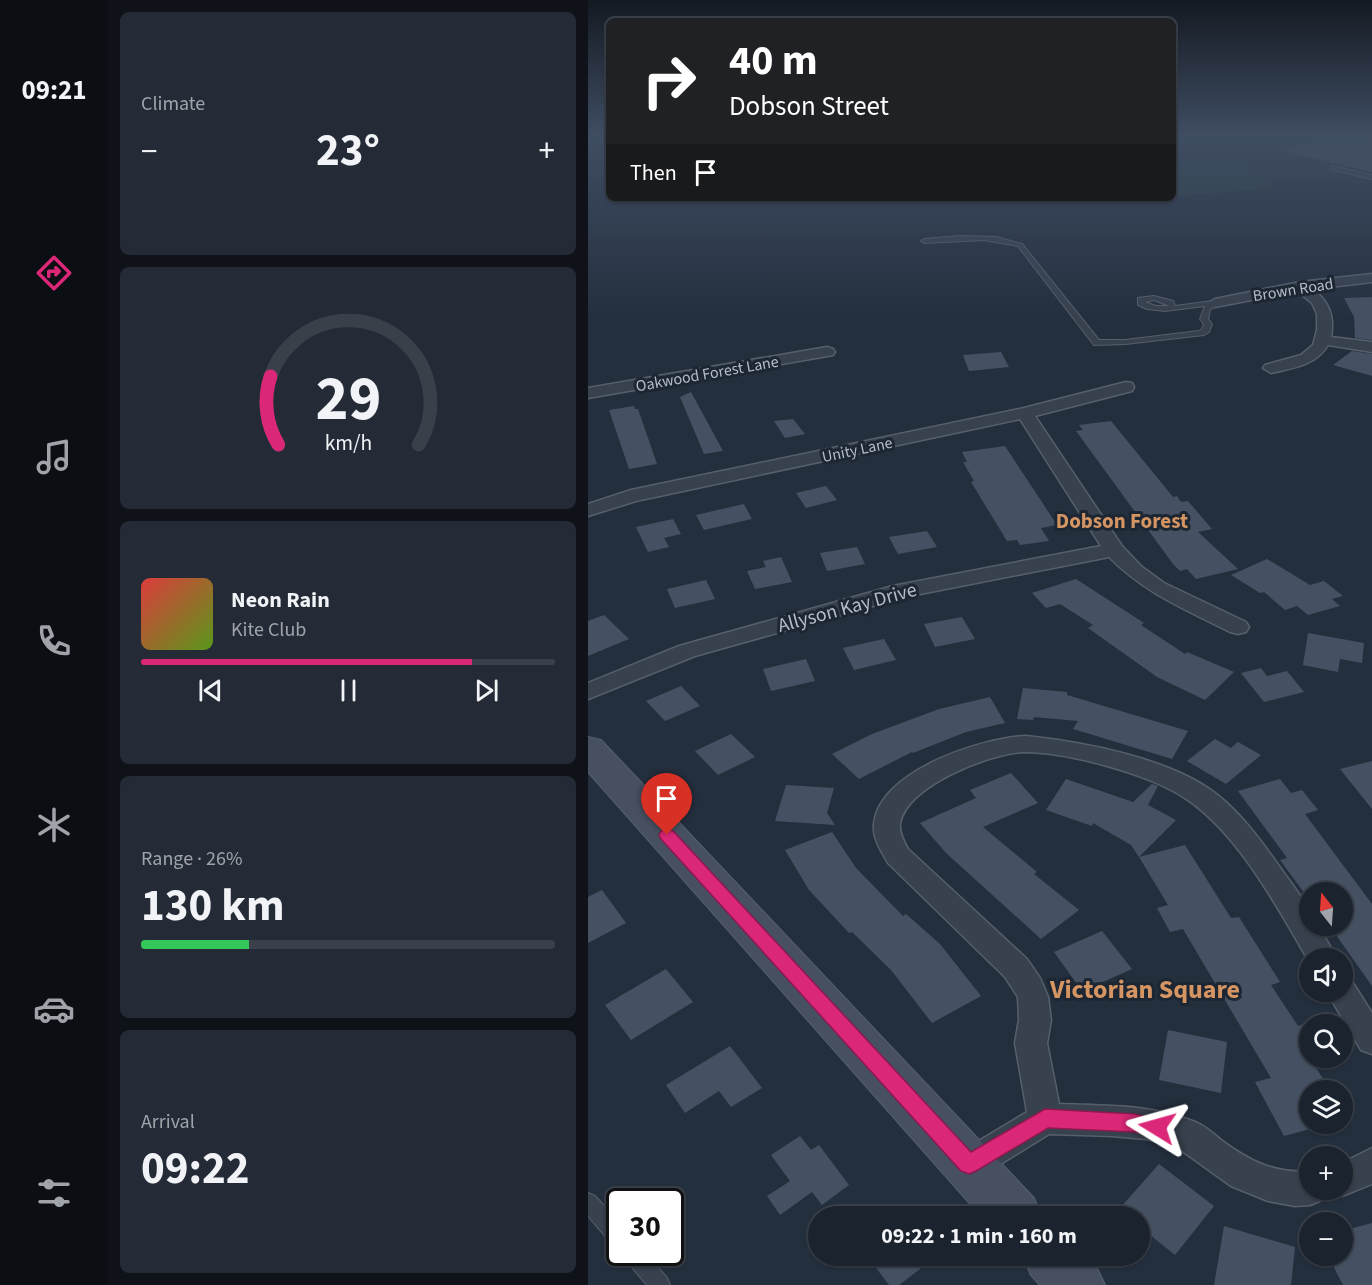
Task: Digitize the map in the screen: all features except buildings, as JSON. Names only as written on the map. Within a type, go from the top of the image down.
[{"type":"street","name":"Brown Road","points":[[1215,303],[1300,286],[1372,278]]},
{"type":"street","points":[[1271,368],[1297,362],[1312,355],[1323,340],[1326,318],[1322,306],[1300,286]]},
{"type":"street","points":[[1323,340],[1372,347]]},
{"type":"street","name":"Oakwood Forest Lane","points":[[588,393],[827,352]]},
{"type":"street","name":"Unity Lane","points":[[588,510],[631,496],[1025,413],[1126,387]]},
{"type":"street","points":[[1025,413],[1114,550],[1135,571],[1157,587],[1238,627]]},
{"type":"street","name":"Allyson Kay Drive","points":[[588,692],[687,651],[901,591],[1114,550]]},
{"type":"street","points":[[1045,1119],[1031,1043],[1035,1020],[1033,997],[1029,987],[1016,968],[898,856],[890,841],[886,824],[888,816],[904,794],[919,781],[964,759],[1015,744],[1056,748],[1152,772],[1192,790],[1224,816],[1249,847],[1315,948]]},
{"type":"street","points":[[588,749],[1006,1206]]},
{"type":"street","points":[[1348,1002],[1372,1040]]},
{"type":"street","points":[[969,1164],[1045,1119],[1135,1123],[1178,1131],[1192,1137],[1257,1183],[1272,1187],[1299,1188]]},
{"type":"street","points":[[1353,1175],[1372,1164]]},
{"type":"street","points":[[1059,1266],[1077,1285]]},
{"type":"lane","points":[[924,241],[982,238],[1005,240],[1020,245],[1097,343],[1201,333],[1206,330],[1208,324],[1204,319],[1206,309],[1215,303]]},
{"type":"lane","points":[[1172,307],[1215,303]]},
{"type":"lane","points":[[588,1202],[606,1222]]},
{"type":"lane","points":[[644,1266],[660,1285]]},
{"type":"district","name":"Dobson Forest","points":[[1122,521]]},
{"type":"district","name":"Victorian Square","points":[[1145,989]]},
{"type":"route","points":[[667,835],[969,1164],[1045,1119],[1135,1123],[1157,1127]]}]
